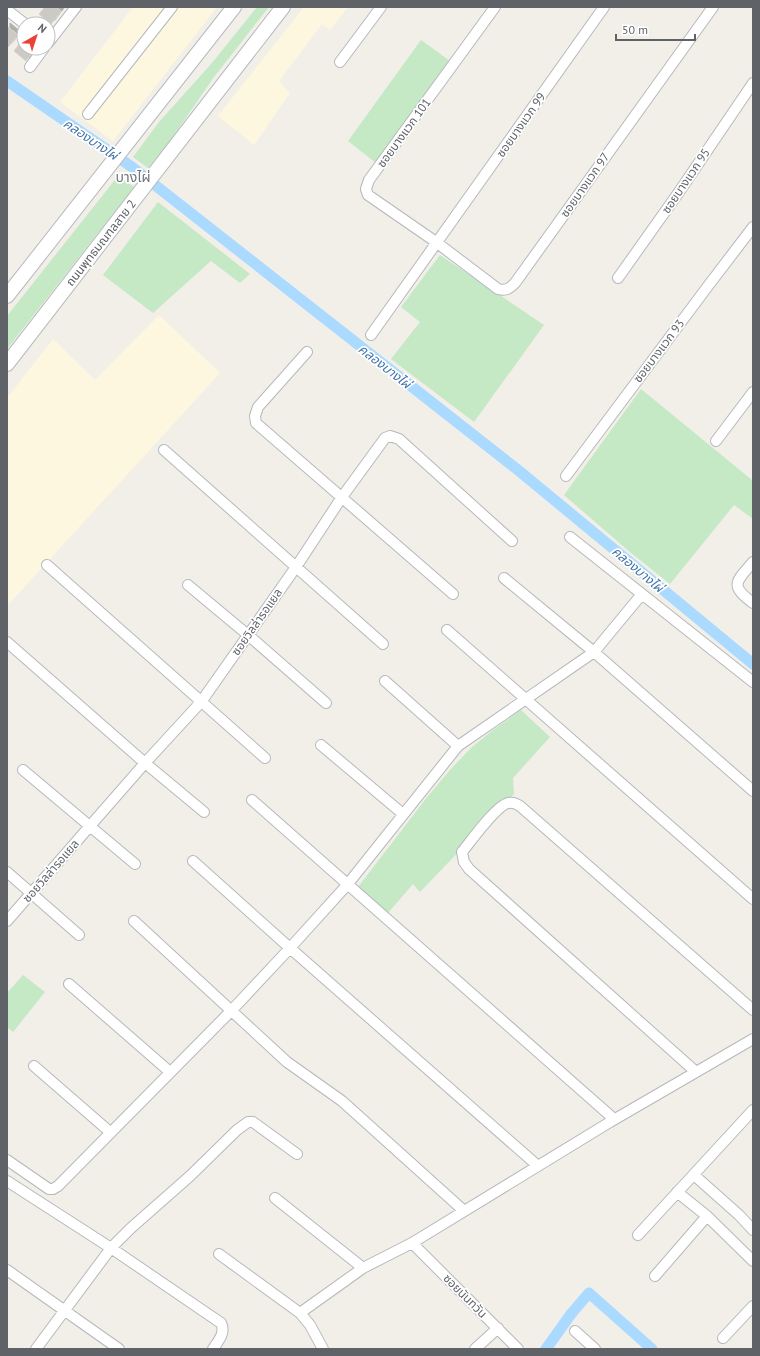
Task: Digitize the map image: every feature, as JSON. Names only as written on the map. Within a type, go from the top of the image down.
[{"type":"main road","points":[[7,296],[234,7]]},
{"type":"main road","name":"ถนนพุทธมณฑลสาย 2","points":[[7,364],[284,7]]},
{"type":"street","points":[[56,32],[76,7]]},
{"type":"street","points":[[88,114],[172,7]]},
{"type":"street","points":[[340,62],[381,7]]},
{"type":"street","name":"ซอยบางแวก 101","points":[[436,242],[368,194],[366,189],[369,180],[495,7]]},
{"type":"street","name":"ซอยบางแวก 99","points":[[371,335],[604,7]]},
{"type":"street","name":"ซอยบางแวก 97","points":[[436,242],[498,289],[507,290],[511,288],[713,7]]},
{"type":"street","points":[[7,10],[16,17]]},
{"type":"street","points":[[30,67],[38,56]]},
{"type":"street","name":"ซอยบางแวก 95","points":[[618,278],[679,192],[753,83]]},
{"type":"street","name":"ซอยบางแวก 93","points":[[566,476],[753,227]]},
{"type":"street","points":[[307,352],[258,407],[255,416],[256,423],[453,594]]},
{"type":"street","points":[[716,441],[753,392]]},
{"type":"street","name":"ซอยวิลล่ารอแยล","points":[[7,921],[90,825],[201,702],[385,438],[390,436],[399,439],[512,541]]},
{"type":"street","points":[[164,450],[383,644]]},
{"type":"street","points":[[570,536],[753,682]]},
{"type":"street","points":[[753,562],[739,578],[737,585],[738,590],[753,603]]},
{"type":"street","points":[[48,565],[265,758]]},
{"type":"street","points":[[504,578],[594,652],[753,791]]},
{"type":"street","points":[[188,586],[248,634],[326,703]]},
{"type":"street","points":[[7,1160],[49,1188],[53,1189],[58,1186],[232,1010],[290,948],[347,885],[458,746],[594,652],[642,594]]},
{"type":"street","points":[[447,630],[753,899]]},
{"type":"street","points":[[7,642],[145,763],[204,812]]},
{"type":"street","points":[[385,682],[458,746]]},
{"type":"street","points":[[321,744],[404,814]]},
{"type":"street","points":[[23,770],[136,864]]},
{"type":"street","points":[[252,800],[614,1119]]},
{"type":"street","points":[[696,1072],[469,869],[464,862],[462,852],[499,808],[509,802],[520,806],[753,1010]]},
{"type":"street","points":[[193,861],[538,1166]]},
{"type":"street","points":[[7,872],[79,935]]},
{"type":"street","points":[[134,921],[287,1062],[342,1101],[463,1210]]},
{"type":"street","points":[[69,984],[170,1072]]},
{"type":"street","points":[[300,1313],[363,1268],[412,1243],[463,1210],[614,1119],[753,1039]]},
{"type":"street","points":[[34,1066],[110,1132]]},
{"type":"street","points":[[638,1235],[753,1110]]},
{"type":"street","points":[[36,1349],[111,1248],[131,1228],[190,1176],[237,1130],[248,1122],[253,1122],[297,1154]]},
{"type":"street","points":[[694,1175],[753,1230]]},
{"type":"street","points":[[7,1181],[111,1248],[221,1324],[223,1327],[222,1334],[213,1349]]},
{"type":"street","points":[[677,1192],[707,1216],[753,1261]]},
{"type":"street","points":[[275,1198],[363,1268]]},
{"type":"street","points":[[655,1276],[707,1216]]},
{"type":"street","name":"ซอยนันทวัน","points":[[412,1243],[518,1349]]},
{"type":"street","points":[[219,1254],[300,1313],[310,1325],[323,1349]]},
{"type":"street","points":[[7,1270],[119,1349]]},
{"type":"street","points":[[723,1338],[753,1306]]},
{"type":"street","points":[[475,1349],[498,1328]]},
{"type":"street","points":[[575,1331],[595,1349]]},
{"type":"shaded area","points":[[133,7],[217,7],[113,141],[60,102]]},
{"type":"shaded area","points":[[304,7],[348,7],[330,30],[322,24],[279,81],[290,93],[254,145],[218,116]]},
{"type":"shaded area","points":[[159,315],[220,373],[7,606],[7,398],[53,339],[95,380]]},
{"type":"green space","points":[[257,7],[269,7],[214,77],[170,141],[148,168],[133,157],[159,122],[212,63]]},
{"type":"green space","points":[[421,40],[450,61],[376,163],[348,141]]},
{"type":"green space","points":[[118,176],[134,187],[7,349],[7,316]]},
{"type":"green space","points":[[158,202],[250,274],[240,283],[211,261],[153,313],[103,275]]},
{"type":"green space","points":[[440,255],[544,325],[474,422],[391,359],[420,322],[401,307]]},
{"type":"green space","points":[[641,389],[752,480],[753,479],[753,519],[734,505],[670,584],[631,553],[564,495]]},
{"type":"green space","points":[[521,710],[550,737],[513,778],[514,794],[420,892],[413,884],[388,913],[358,887],[428,796],[450,770],[471,748]]},
{"type":"green space","points":[[23,975],[45,992],[13,1032],[7,1027],[7,993]]},
{"type":"building","points":[[45,7],[55,7],[61,11],[56,18],[56,16],[41,16],[39,14]]},
{"type":"building","points":[[7,26],[16,33],[16,37],[8,47]]},
{"type":"building","points":[[20,56],[29,56],[26,61]]},
{"type":"waterway","name":"คลองบางไผ่","points":[[7,81],[132,167],[518,470],[753,664]]},
{"type":"waterway","points":[[546,1349],[571,1314],[589,1293],[652,1349]]},
{"type":"district","name":"บางไผ่","points":[[133,177]]}]
